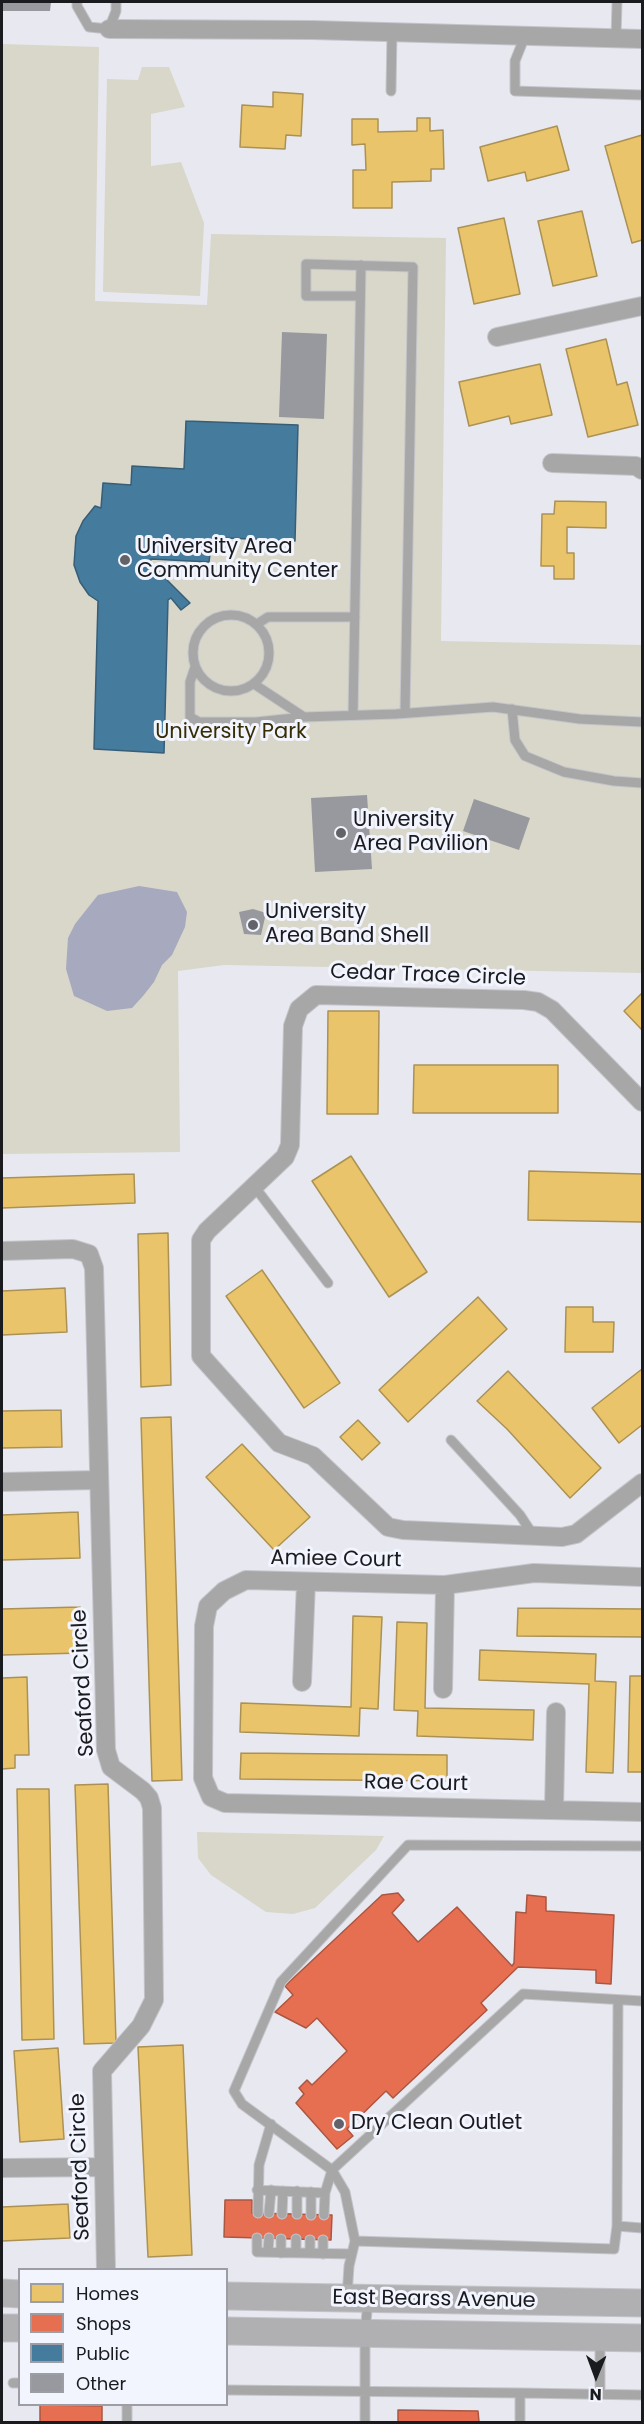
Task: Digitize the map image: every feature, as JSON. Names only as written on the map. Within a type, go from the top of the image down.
[{"type":"main road","points":[[2,2294],[18,2294]]},
{"type":"main road","name":"East Bearss Avenue","points":[[228,2296],[642,2303]]},
{"type":"main road","points":[[2,2328],[18,2328]]},
{"type":"main road","name":"East Bearss Avenue","points":[[228,2331],[642,2338]]},
{"type":"street","points":[[109,29],[392,32],[642,39]]},
{"type":"street","points":[[497,337],[642,306]]},
{"type":"street","points":[[552,463],[636,466],[642,470]]},
{"type":"street","name":"Cedar Trace Circle","points":[[642,1102],[552,1010],[538,1002],[316,995],[299,1009],[293,1026],[290,1145],[285,1157],[207,1231],[201,1240],[201,1356],[279,1443],[313,1456],[388,1527],[403,1530],[562,1537],[576,1534],[642,1483]]},
{"type":"street","name":"Seaford Circle","points":[[2,1251],[73,1249],[89,1254],[94,1268],[107,1759],[111,1767],[149,1798],[152,1808],[154,2000],[141,2026],[102,2071],[106,2268]]},
{"type":"street","points":[[2,1482],[98,1480]]},
{"type":"street","name":"Amiee Court","points":[[203,1778],[204,1626],[208,1606],[224,1591],[246,1580],[445,1585],[534,1573],[642,1577]]},
{"type":"street","points":[[302,1682],[306,1582]]},
{"type":"street","points":[[443,1689],[445,1585]]},
{"type":"street","points":[[554,1810],[556,1712]]},
{"type":"street","name":"Rae Court","points":[[203,1778],[211,1797],[225,1803],[642,1812]]},
{"type":"street","points":[[2,2168],[103,2167]]},
{"type":"lane","points":[[77,2],[89,27],[109,29],[116,11],[116,2]]},
{"type":"lane","points":[[616,38],[617,2]]},
{"type":"lane","points":[[391,91],[392,32]]},
{"type":"lane","points":[[525,36],[514,61],[515,92],[642,95]]},
{"type":"lane","points":[[360,296],[306,296],[306,264],[413,267],[405,713]]},
{"type":"lane","points":[[353,715],[361,265]]},
{"type":"lane","points":[[234,614],[246,617],[257,624],[268,644],[269,655],[267,666],[254,684],[232,691],[220,690],[210,685],[195,667],[192,654],[199,630],[220,615],[234,614]]},
{"type":"lane","points":[[257,624],[268,617],[355,617]]},
{"type":"lane","points":[[195,667],[190,682],[190,717],[199,722],[256,722],[304,717],[493,707],[580,719],[642,722]]},
{"type":"lane","points":[[254,684],[304,717]]},
{"type":"lane","points":[[512,709],[515,740],[525,756],[564,772],[614,781],[642,783]]},
{"type":"lane","points":[[254,1186],[328,1283]]},
{"type":"lane","points":[[450,1440],[520,1515],[533,1535]]},
{"type":"lane","points":[[365,2422],[365,2333],[351,2254],[355,2241],[345,2192],[332,2170],[242,2104],[234,2091],[281,1982],[408,1845],[642,1846]]},
{"type":"lane","points":[[324,2215],[326,2193],[332,2170],[523,1994],[642,2001]]},
{"type":"lane","points":[[355,2241],[614,2249],[618,2000]]},
{"type":"lane","points":[[258,2213],[259,2165],[271,2124]]},
{"type":"lane","points":[[257,2190],[326,2193]]},
{"type":"lane","points":[[269,2213],[271,2190]]},
{"type":"lane","points":[[282,2214],[283,2191]]},
{"type":"lane","points":[[297,2192],[297,2214]]},
{"type":"lane","points":[[311,2192],[311,2215]]},
{"type":"lane","points":[[616,2226],[642,2228]]},
{"type":"lane","points":[[257,2238],[257,2252],[351,2254]]},
{"type":"lane","points":[[268,2252],[269,2238]]},
{"type":"lane","points":[[281,2239],[281,2253]]},
{"type":"lane","points":[[296,2239],[296,2253]]},
{"type":"lane","points":[[310,2240],[310,2253]]},
{"type":"lane","points":[[323,2240],[323,2254]]},
{"type":"lane","points":[[600,2337],[600,2394]]},
{"type":"lane","points":[[228,2390],[642,2395]]},
{"type":"lane","points":[[520,2394],[520,2422]]},
{"type":"lane","points":[[127,2406],[127,2422]]},
{"type":"green space","name":"University Park","points":[[2,44],[99,47],[95,301],[207,305],[211,234],[446,238],[441,641],[642,645],[642,973],[224,965],[178,971],[180,1152],[2,1154]]},
{"type":"green space","points":[[142,67],[169,67],[185,107],[151,114],[151,166],[181,162],[204,223],[200,296],[103,291],[107,79],[138,80]]},
{"type":"green space","points":[[197,1832],[384,1836],[376,1850],[315,1908],[293,1914],[266,1912],[211,1875],[198,1858]]},
{"type":"water","points":[[139,886],[177,892],[187,912],[185,927],[172,955],[162,965],[154,982],[132,1008],[107,1011],[74,996],[66,969],[68,938],[75,924],[98,895]]},
{"type":"building: Homes","points":[[273,92],[303,94],[301,136],[286,135],[285,149],[240,147],[242,105],[273,107]]},
{"type":"building: Homes","points":[[417,118],[430,118],[430,131],[443,130],[444,169],[431,169],[431,181],[392,182],[392,208],[353,208],[353,170],[366,170],[365,144],[352,145],[352,119],[378,119],[378,132],[417,131]]},
{"type":"building: Homes","points":[[557,126],[569,170],[527,181],[525,172],[488,181],[480,147]]},
{"type":"building: Homes","points":[[642,135],[642,240],[632,243],[605,146]]},
{"type":"building: Homes","points":[[582,211],[597,276],[553,286],[538,221]]},
{"type":"building: Homes","points":[[504,218],[520,294],[474,304],[458,228]]},
{"type":"building: Homes","points":[[606,339],[617,385],[627,382],[638,425],[588,437],[566,349]]},
{"type":"building: Homes","points":[[540,364],[552,415],[511,424],[509,416],[469,426],[459,382]]},
{"type":"building: Homes","points":[[555,501],[606,502],[606,528],[567,527],[567,553],[574,553],[574,579],[554,579],[554,566],[541,566],[542,514],[554,514]]},
{"type":"building: Homes","points":[[642,993],[642,1030],[624,1011]]},
{"type":"building: Homes","points":[[328,1011],[379,1011],[378,1114],[327,1114]]},
{"type":"building: Homes","points":[[414,1065],[558,1065],[558,1113],[413,1113]]},
{"type":"building: Homes","points":[[351,1156],[427,1272],[389,1297],[312,1181]]},
{"type":"building: Homes","points":[[529,1171],[642,1174],[642,1222],[528,1220]]},
{"type":"building: Homes","points":[[134,1174],[135,1203],[2,1208],[2,1178]]},
{"type":"building: Homes","points":[[168,1233],[171,1385],[141,1387],[138,1234]]},
{"type":"building: Homes","points":[[262,1270],[340,1383],[304,1408],[226,1296]]},
{"type":"building: Homes","points":[[65,1288],[67,1332],[2,1335],[2,1291]]},
{"type":"building: Homes","points":[[478,1297],[507,1329],[408,1422],[379,1390]]},
{"type":"building: Homes","points":[[566,1307],[593,1307],[593,1322],[614,1322],[613,1352],[565,1352]]},
{"type":"building: Homes","points":[[642,1369],[642,1425],[619,1443],[592,1408]]},
{"type":"building: Homes","points":[[508,1371],[601,1468],[570,1498],[507,1429],[477,1401]]},
{"type":"building: Homes","points":[[61,1410],[62,1447],[2,1448],[2,1411]]},
{"type":"building: Homes","points":[[171,1417],[182,1780],[152,1781],[141,1418]]},
{"type":"building: Homes","points":[[358,1420],[380,1443],[362,1460],[340,1437]]},
{"type":"building: Homes","points":[[242,1444],[310,1517],[274,1550],[206,1477]]},
{"type":"building: Homes","points":[[78,1512],[80,1558],[2,1560],[2,1515]]},
{"type":"building: Homes","points":[[80,1607],[82,1653],[2,1655],[2,1609]]},
{"type":"building: Homes","points":[[518,1608],[642,1609],[642,1637],[517,1636]]},
{"type":"building: Homes","points":[[353,1616],[382,1617],[378,1709],[360,1708],[359,1736],[240,1732],[241,1703],[351,1707]]},
{"type":"building: Homes","points":[[397,1622],[427,1623],[425,1708],[534,1710],[533,1740],[417,1736],[418,1711],[394,1710]]},
{"type":"building: Homes","points":[[480,1650],[596,1654],[595,1681],[616,1682],[613,1773],[586,1772],[589,1684],[479,1680]]},
{"type":"building: Homes","points":[[630,1676],[642,1676],[642,1772],[628,1772]]},
{"type":"building: Homes","points":[[27,1677],[29,1755],[15,1755],[15,1768],[2,1769],[2,1678]]},
{"type":"building: Homes","points":[[241,1753],[447,1755],[447,1781],[240,1779]]},
{"type":"building: Homes","points":[[108,1784],[116,2043],[84,2044],[75,1785]]},
{"type":"building: Homes","points":[[17,1789],[49,1789],[54,2039],[22,2040]]},
{"type":"building: Homes","points":[[183,2045],[192,2255],[148,2257],[138,2047]]},
{"type":"building: Homes","points":[[58,2048],[64,2139],[20,2142],[14,2051]]},
{"type":"building: Homes","points":[[68,2204],[70,2238],[2,2241],[2,2207]]},
{"type":"building: Shops","points":[[398,1893],[404,1900],[392,1913],[418,1942],[457,1907],[512,1966],[516,1912],[526,1913],[527,1895],[546,1897],[546,1911],[614,1915],[611,1984],[596,1983],[596,1970],[518,1967],[481,2003],[487,2010],[393,2098],[386,2091],[347,2129],[353,2136],[337,2149],[296,2103],[304,2094],[299,2088],[307,2080],[312,2085],[347,2051],[317,2018],[306,2028],[275,2012],[293,1995],[285,1986],[382,1895]]},
{"type":"building: Shops","points":[[225,2200],[252,2200],[252,2213],[332,2215],[331,2240],[224,2237]]},
{"type":"building: Shops","points":[[40,2406],[102,2406],[102,2422],[40,2422]]},
{"type":"building: Shops","points":[[398,2410],[478,2411],[479,2422],[398,2422]]},
{"type":"building: Public","points":[[186,421],[298,425],[295,541],[226,538],[225,547],[211,546],[209,562],[151,559],[150,563],[190,603],[181,610],[171,598],[168,600],[164,753],[94,749],[98,601],[89,595],[80,582],[74,565],[76,536],[83,521],[95,506],[101,508],[103,483],[131,485],[132,466],[184,469]]},
{"type":"building: Other","points":[[2,2],[51,2],[50,11],[2,11]]},
{"type":"building: Other","points":[[282,332],[327,334],[324,419],[279,417]]},
{"type":"building: Other","name":"University Area Pavilion","points":[[367,795],[372,869],[315,872],[311,798]]},
{"type":"building: Other","points":[[474,799],[530,818],[519,850],[463,831]]},
{"type":"building: Other","name":"University Area Band Shell","points":[[253,909],[266,913],[261,935],[244,934],[239,912]]},
{"type":"place","name":"University Area Community Center","points":[[125,560]]},
{"type":"place","name":"University Area Pavilion","points":[[341,833]]},
{"type":"place","name":"University Area Band Shell","points":[[253,925]]},
{"type":"place","name":"Dry Clean Outlet","points":[[339,2124]]}]
